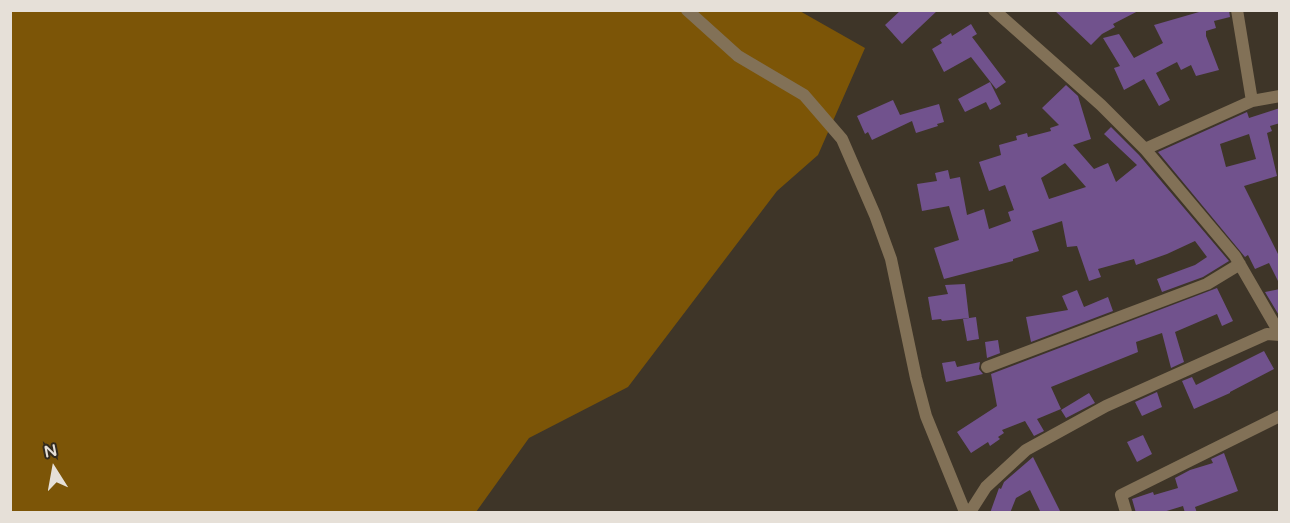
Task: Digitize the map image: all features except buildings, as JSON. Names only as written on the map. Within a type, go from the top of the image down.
[{"type":"street","points":[[687,10],[738,56],[804,95],[842,139],[875,215],[891,259],[926,416],[965,513]]},
{"type":"street","points":[[970,513],[986,487],[1026,450],[1106,406],[1267,334],[1280,334],[1240,264],[1145,149],[1101,105],[994,10]]},
{"type":"street","points":[[1237,10],[1252,100]]},
{"type":"street","points":[[1145,149],[1252,100],[1280,96]]},
{"type":"street","points":[[987,367],[1207,284],[1240,264]]},
{"type":"street","points":[[1126,513],[1121,495],[1280,416]]},
{"type":"shaded area","points":[[798,10],[865,48],[818,155],[777,191],[628,387],[529,438],[476,512],[11,512],[10,11]]}]
